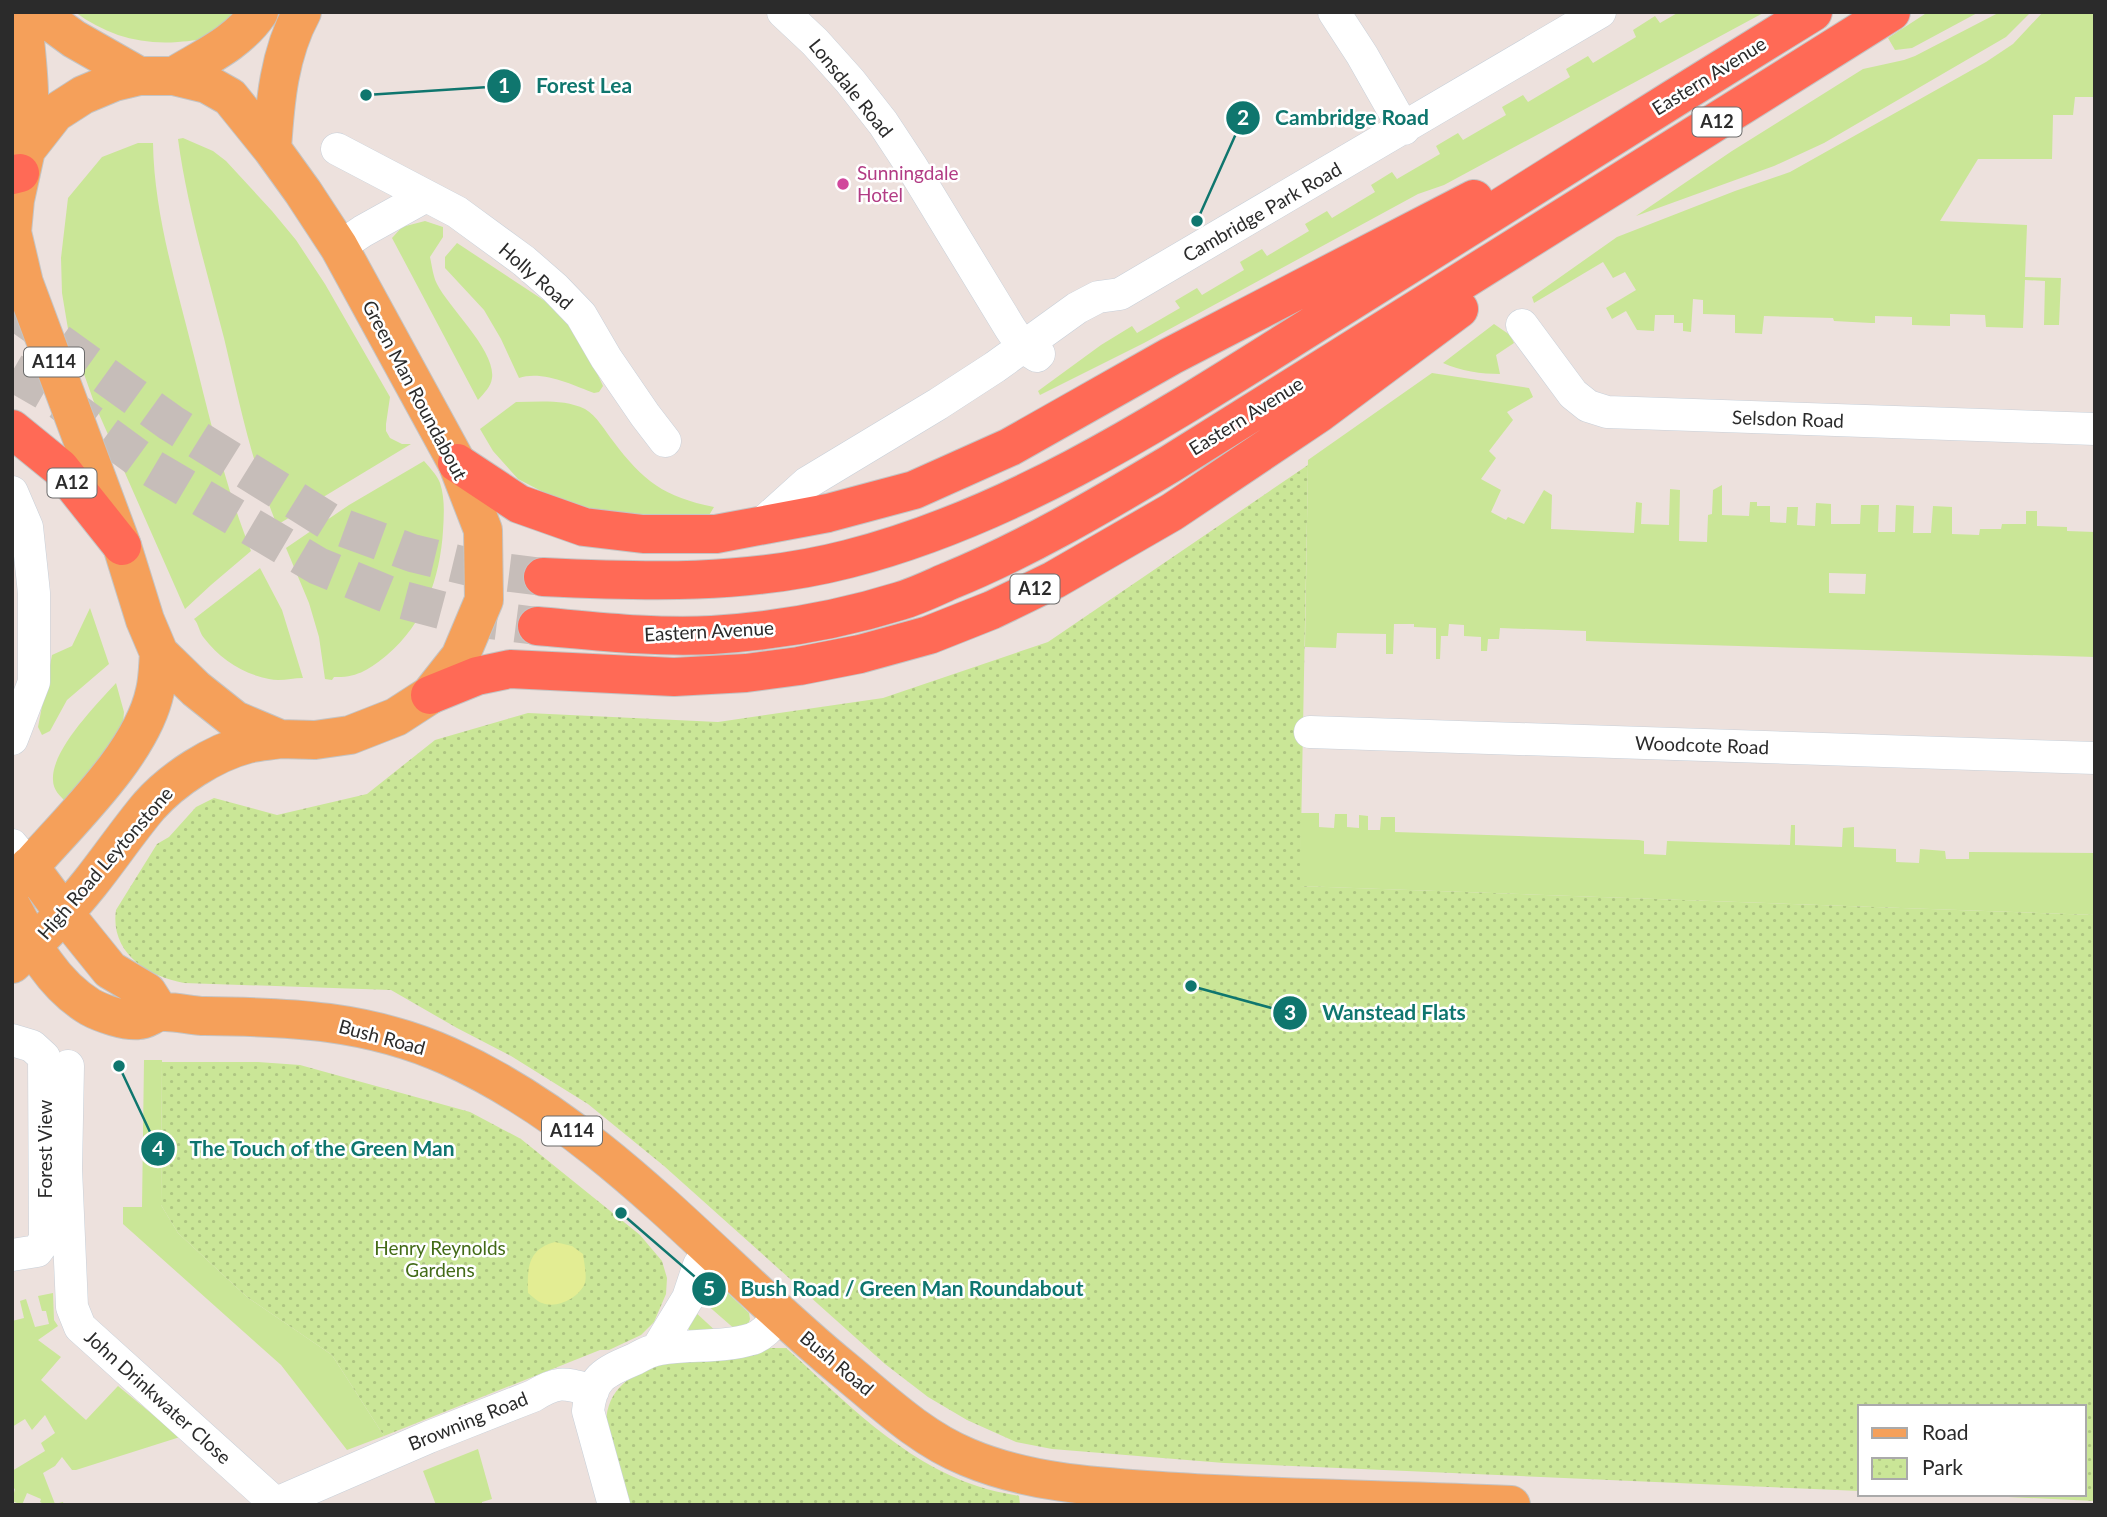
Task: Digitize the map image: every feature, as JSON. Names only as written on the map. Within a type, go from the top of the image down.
[{"type":"highway","name":"Eastern Avenue","points":[[543,577],[638,582],[699,581],[795,570],[877,551],[969,518],[1033,490],[1158,420],[1813,12]]},
{"type":"highway","name":"Eastern Avenue","points":[[537,626],[631,635],[710,635],[772,629],[846,616],[903,600],[992,563],[1048,536],[1099,506],[1891,12]]},
{"type":"highway","name":"A12","points":[[457,463],[519,504],[584,527],[643,534],[716,534],[828,513],[914,489],[1010,447],[1183,349],[1664,104]]},
{"type":"highway","name":"A12","points":[[430,695],[477,676],[510,669],[674,677],[746,673],[799,666],[860,654],[929,635],[992,610],[1115,546],[1318,414],[1450,317],[1542,231]]},
{"type":"highway","name":"A12","points":[[12,429],[60,468],[122,546]]},
{"type":"main road","name":"A114","points":[[19,166],[30,119],[22,12]]},
{"type":"main road","name":"A114","points":[[37,12],[74,39],[157,76]]},
{"type":"main road","points":[[157,76],[235,40],[259,12]]},
{"type":"main road","points":[[272,149],[280,71],[302,12]]},
{"type":"main road","name":"Green Man Roundabout","points":[[157,76],[207,84],[229,97],[272,149],[339,247],[457,463],[483,530],[484,600],[460,657],[430,695],[396,718],[350,735],[315,740],[280,739],[236,720],[196,689],[159,653],[24,283],[12,232],[19,166],[55,113],[83,94],[114,82],[157,76]]},
{"type":"main road","name":"A114","points":[[159,653],[155,692],[135,739],[120,762],[18,866],[64,913],[110,970],[147,992],[159,1011]]},
{"type":"main road","name":"High Road Leytonstone","points":[[22,955],[89,884],[151,804],[176,782],[231,750],[280,739]]},
{"type":"main road","name":"Bush Road","points":[[12,907],[22,955],[90,1007],[109,1015],[141,1021],[159,1011],[198,1016],[251,1016],[321,1021],[383,1034],[447,1056],[511,1088],[607,1156],[780,1315],[903,1418],[938,1442],[967,1457],[1009,1470],[1078,1485],[1217,1494],[1511,1505]]},
{"type":"street","name":"Lonsdale Road","points":[[783,12],[815,42],[883,123],[1024,347]]},
{"type":"street","points":[[1334,12],[1404,129]]},
{"type":"street","name":"Cambridge Park Road","points":[[1024,347],[1037,356],[1108,315],[1121,294],[1600,12]]},
{"type":"street","name":"Holly Road","points":[[337,149],[426,195],[467,220],[524,261],[555,288],[581,315],[606,358],[636,421],[665,441]]},
{"type":"street","points":[[339,247],[426,195]]},
{"type":"street","name":"Selsdon Road","points":[[1522,325],[1573,394],[1588,406],[1607,412],[2095,429]]},
{"type":"street","points":[[758,527],[807,483],[938,404],[1024,347]]},
{"type":"street","points":[[12,492],[27,527],[34,593],[34,682],[12,739]]},
{"type":"street","name":"Woodcote Road","points":[[1310,732],[2095,758]]},
{"type":"street","name":"Forest View","points":[[12,1040],[32,1046],[44,1056],[46,1240],[37,1251],[12,1255]]},
{"type":"street","name":"John Drinkwater Close","points":[[68,1066],[66,1169],[72,1307],[80,1327],[273,1504]]},
{"type":"street","points":[[657,1349],[688,1298],[699,1265],[712,1250]]},
{"type":"street","points":[[614,1505],[588,1411],[600,1377],[609,1370],[657,1349],[691,1348],[754,1338],[780,1315]]},
{"type":"street","name":"Browning Road","points":[[273,1504],[533,1395],[548,1386],[565,1383],[593,1391]]},
{"type":"green space","points":[[75,12],[240,12],[212,36],[164,43],[124,37],[99,27]]},
{"type":"green space","points":[[1679,12],[1765,12],[1444,185],[1418,194],[1144,343],[1040,395],[1038,391],[1132,326],[1137,333],[1180,308],[1175,301],[1197,288],[1202,295],[1244,270],[1240,262],[1262,249],[1267,256],[1309,231],[1305,224],[1327,211],[1332,218],[1375,192],[1371,185],[1392,172],[1397,179],[1440,154],[1436,146],[1458,133],[1463,140],[1506,115],[1502,107],[1523,95],[1528,102],[1570,77],[1566,69],[1588,56],[1593,63],[1636,37],[1633,30],[1655,16],[1660,23]]},
{"type":"green space","points":[[1928,12],[1979,12],[1912,48],[1895,50],[1888,38]]},
{"type":"green space","points":[[2000,12],[2031,12],[2006,37],[1824,143],[1774,166],[1636,216],[1732,151],[1863,69],[1915,56]]},
{"type":"green space","points":[[2043,12],[2095,12],[2095,97],[2075,97],[2073,115],[2053,115],[2052,159],[1978,159],[1940,221],[2027,225],[2025,277],[2061,278],[2059,325],[2044,325],[2045,281],[2025,280],[2023,328],[1986,327],[1985,315],[1950,314],[1950,326],[1912,325],[1912,317],[1875,316],[1875,323],[1871,323],[1834,321],[1833,318],[1764,316],[1762,334],[1735,333],[1735,315],[1703,314],[1703,300],[1693,299],[1691,332],[1683,331],[1683,323],[1674,323],[1674,315],[1655,315],[1654,331],[1637,330],[1626,311],[1612,319],[1606,308],[1636,290],[1625,272],[1613,278],[1603,262],[1534,303],[1532,297],[1617,237],[1790,172],[1986,62],[2013,44]]},
{"type":"green space","points":[[183,138],[213,151],[226,161],[296,240],[325,284],[390,397],[386,431],[390,438],[402,444],[411,444],[277,525],[253,456],[198,239],[178,139]]},
{"type":"green space","points":[[138,143],[153,143],[157,196],[173,274],[233,502],[251,551],[185,609],[95,405],[68,329],[62,293],[61,258],[68,198],[102,157]]},
{"type":"green space","points":[[425,221],[443,227],[443,237],[430,257],[437,284],[480,343],[491,367],[490,384],[478,400],[392,238],[402,227]]},
{"type":"green space","points":[[457,243],[557,309],[588,353],[603,386],[599,392],[594,393],[547,377],[519,378],[484,310],[445,268],[445,257]]},
{"type":"green space","points":[[1494,324],[1510,335],[1514,343],[1496,355],[1500,374],[1471,372],[1443,363]]},
{"type":"green space","points":[[1432,373],[1529,388],[1533,397],[1507,412],[1513,420],[1489,451],[1496,458],[1481,479],[1501,490],[1491,512],[1506,520],[1508,517],[1524,524],[1544,490],[1552,495],[1551,529],[1634,533],[1636,502],[1642,503],[1641,524],[1669,525],[1670,489],[1680,490],[1679,541],[1707,542],[1708,515],[1712,514],[1713,490],[1722,485],[1722,515],[1749,516],[1750,502],[1757,502],[1757,506],[1770,506],[1770,522],[1786,523],[1787,507],[1798,507],[1797,525],[1815,526],[1816,503],[1831,504],[1831,524],[1860,524],[1861,505],[1879,505],[1878,532],[1895,532],[1896,505],[1914,506],[1913,533],[1931,533],[1933,506],[1952,507],[1952,534],[1979,535],[1980,529],[2001,529],[2002,524],[2026,524],[2026,511],[2037,511],[2037,526],[2095,532],[2095,657],[1586,641],[1586,631],[1500,628],[1499,639],[1488,639],[1487,651],[1481,651],[1481,637],[1464,636],[1464,625],[1449,624],[1448,636],[1441,636],[1440,659],[1436,659],[1436,628],[1414,627],[1414,624],[1394,624],[1393,654],[1386,654],[1386,634],[1337,633],[1336,648],[1305,647],[1308,460]],"holes":[[[1829,573],[1866,574],[1865,594],[1829,593]]]},
{"type":"green space","points":[[516,402],[560,402],[585,409],[645,477],[681,498],[714,507],[708,517],[602,513],[572,507],[518,479],[493,451],[480,429]]},
{"type":"green space","points":[[424,461],[440,483],[444,507],[441,549],[428,599],[411,629],[381,660],[356,674],[334,677],[332,680],[325,679],[319,637],[309,603],[286,548],[349,505]]},
{"type":"green space","points":[[1308,465],[1300,886],[2095,915],[2095,1501],[1989,1496],[2086,1496],[2086,1405],[1858,1405],[1858,1491],[1224,1463],[1052,1449],[1016,1442],[967,1420],[928,1397],[885,1364],[664,1166],[588,1104],[511,1056],[391,990],[184,983],[156,975],[144,968],[125,950],[119,938],[116,910],[157,844],[169,837],[196,807],[214,798],[277,815],[367,794],[435,740],[528,713],[718,722],[883,698],[1048,642]]},
{"type":"green space","points":[[260,568],[282,610],[303,678],[273,680],[241,669],[210,646],[194,619]]},
{"type":"green space","points":[[90,608],[109,664],[67,700],[50,731],[42,735],[38,727],[52,655],[72,646]]},
{"type":"green space","points":[[116,683],[124,712],[122,734],[67,803],[57,793],[53,784],[54,768],[59,755],[87,715]]},
{"type":"green space","points":[[1301,813],[1319,813],[1319,827],[1334,828],[1335,814],[1347,814],[1347,827],[1359,828],[1359,815],[1368,816],[1368,830],[1380,830],[1381,817],[1395,817],[1395,832],[1639,840],[1644,841],[1644,854],[1666,855],[1667,841],[1790,845],[1791,825],[1795,825],[1795,845],[1842,847],[1843,828],[1854,827],[1854,847],[1896,849],[1896,862],[1919,863],[1920,849],[1945,851],[1946,859],[1969,859],[1969,852],[2095,853],[2095,915],[1299,886]]},
{"type":"green space","points":[[144,1060],[162,1060],[161,1205],[178,1233],[247,1297],[332,1355],[384,1436],[347,1450],[281,1365],[123,1224],[123,1207],[142,1207]]},
{"type":"green space","name":"Henry Reynolds Gardens","points":[[162,1062],[300,1065],[470,1112],[521,1139],[640,1235],[662,1261],[667,1278],[666,1294],[654,1322],[641,1335],[609,1350],[600,1350],[384,1436],[332,1355],[247,1297],[178,1233],[161,1205]]},
{"type":"green space","points":[[555,1242],[572,1246],[583,1254],[586,1280],[573,1298],[554,1305],[539,1301],[528,1293],[528,1275],[534,1255],[539,1249]]},
{"type":"green space","points":[[708,1281],[715,1281],[749,1313],[748,1325],[737,1331],[698,1297]]},
{"type":"green space","points":[[53,1293],[54,1320],[58,1326],[38,1340],[61,1357],[41,1380],[86,1420],[118,1386],[180,1437],[76,1470],[72,1470],[62,1457],[55,1466],[43,1473],[55,1504],[63,1502],[64,1505],[46,1505],[40,1502],[41,1499],[27,1493],[22,1505],[12,1501],[15,1489],[12,1487],[12,1471],[45,1451],[41,1443],[55,1433],[45,1415],[32,1430],[25,1419],[12,1427],[12,1321],[24,1318],[20,1301],[26,1299],[35,1327],[49,1324],[38,1296]]},
{"type":"green space","points":[[693,1310],[719,1334],[690,1334],[688,1327]]},
{"type":"green space","points":[[786,1348],[875,1427],[923,1461],[977,1486],[1019,1496],[1020,1505],[627,1505],[607,1432],[609,1406],[621,1386],[640,1372],[665,1362],[720,1352]]},
{"type":"green space","points":[[478,1449],[492,1499],[482,1502],[482,1505],[436,1505],[423,1471]]},
{"type":"tunnel","points":[[12,309],[171,423],[333,524],[412,553],[478,569],[543,577]]},
{"type":"tunnel","points":[[12,372],[52,395],[150,467],[318,566],[399,599],[467,617],[537,626]]},
{"type":"place","name":"Forest Lea","points":[[366,95]]},
{"type":"place","name":"Sunningdale Hotel","points":[[843,184]]},
{"type":"place","name":"Cambridge Road","points":[[1197,221]]},
{"type":"place","name":"Wanstead Flats","points":[[1191,986]]},
{"type":"place","name":"The Touch of the Green Man","points":[[119,1066]]},
{"type":"place","name":"Bush Road / Green Man Roundabout","points":[[621,1213]]}]
